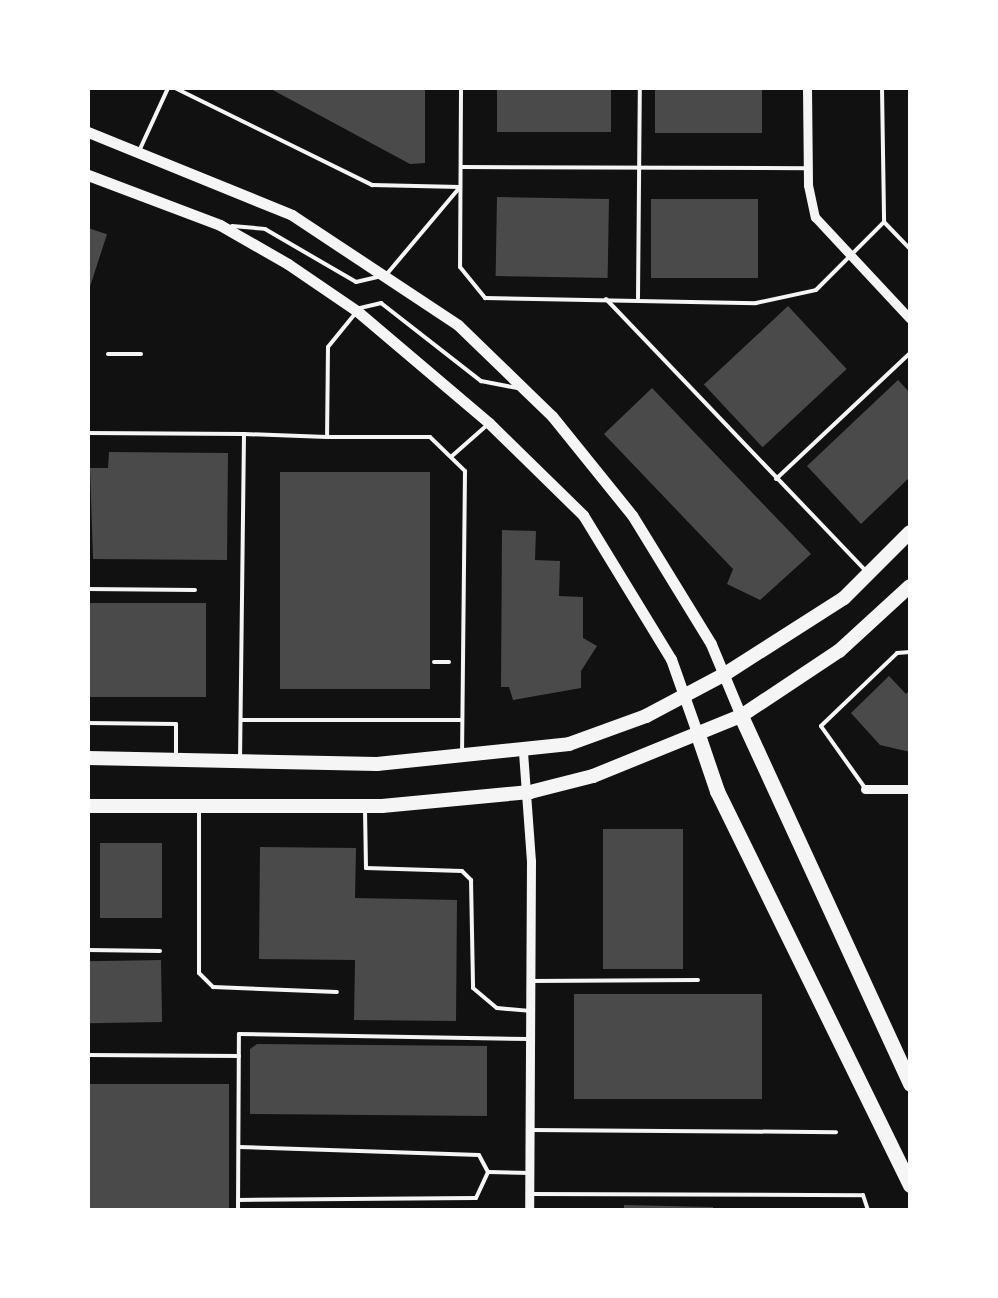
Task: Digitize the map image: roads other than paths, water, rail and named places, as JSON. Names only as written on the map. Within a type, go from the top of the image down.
[{"type":"highway","points":[[741,716],[910,1084]]},
{"type":"highway","points":[[700,738],[717,791],[910,1185]]},
{"type":"main road","points":[[88,758],[378,764],[523,752],[569,744],[684,698],[725,674],[844,598],[910,532]]},
{"type":"main road","points":[[88,806],[365,806],[530,792],[700,738],[741,716],[840,651],[910,586]]},
{"type":"street","points":[[807,88],[807,168],[815,216],[910,319]]},
{"type":"street","points":[[88,132],[292,215],[388,274],[458,325],[526,390],[632,515],[725,674],[741,716]]},
{"type":"street","points":[[88,174],[220,226],[357,311],[489,424],[583,515],[661,642],[700,738]]},
{"type":"street","points":[[523,752],[530,792],[529,1210]]},
{"type":"street","points":[[865,789],[910,789]]},
{"type":"lane","points":[[140,150],[172,88],[372,185],[460,187]]},
{"type":"lane","points":[[461,88],[460,267],[485,298],[756,303],[816,290],[884,222]]},
{"type":"lane","points":[[638,300],[640,88]]},
{"type":"lane","points":[[882,88],[884,222],[910,249]]},
{"type":"lane","points":[[460,167],[639,172],[807,168]]},
{"type":"lane","points":[[220,226],[265,228],[356,282],[388,274],[460,187]]},
{"type":"lane","points":[[606,299],[868,574]]},
{"type":"lane","points":[[327,437],[328,348],[357,311],[381,303],[481,381],[526,390]]},
{"type":"lane","points":[[776,478],[910,353]]},
{"type":"lane","points":[[452,456],[489,424]]},
{"type":"lane","points":[[88,434],[430,437],[465,471],[462,756]]},
{"type":"lane","points":[[240,759],[244,434]]},
{"type":"lane","points":[[88,588],[195,590]]},
{"type":"lane","points":[[865,789],[821,726],[897,653],[910,652]]},
{"type":"lane","points":[[240,720],[461,720]]},
{"type":"lane","points":[[88,723],[176,724],[176,759]]},
{"type":"lane","points":[[365,806],[366,868],[462,872],[471,880],[473,988],[497,1008],[530,1010]]},
{"type":"lane","points":[[199,808],[199,974],[213,988],[337,992]]},
{"type":"lane","points":[[88,950],[160,950]]},
{"type":"lane","points":[[530,981],[698,980]]},
{"type":"lane","points":[[238,1210],[239,1034],[530,1038]]},
{"type":"lane","points":[[88,1056],[239,1056]]},
{"type":"lane","points":[[530,1130],[836,1132]]},
{"type":"lane","points":[[239,1147],[478,1154],[488,1172]]},
{"type":"lane","points":[[488,1172],[530,1173]]},
{"type":"lane","points":[[238,1200],[476,1198],[488,1172]]},
{"type":"lane","points":[[529,1194],[863,1195],[868,1210]]}]
